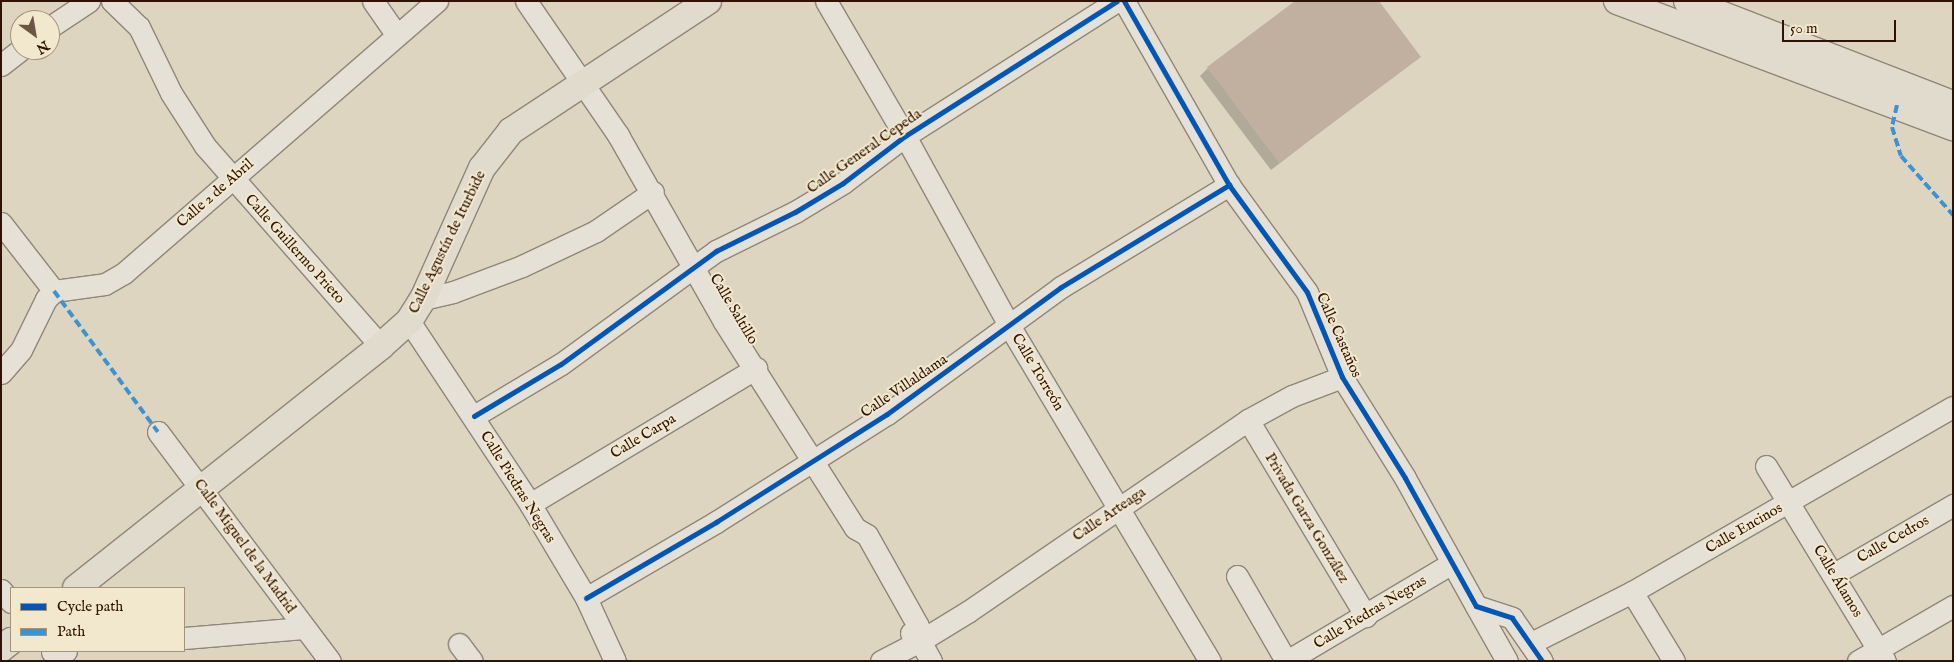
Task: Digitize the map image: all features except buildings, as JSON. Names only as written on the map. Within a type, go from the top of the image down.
[{"type":"main road","name":"Calle Agustín de Iturbide","points":[[77,587],[381,346],[409,320],[423,298],[470,191],[494,149],[512,131],[582,82],[708,1]]},
{"type":"main road","points":[[1617,1],[1953,127]]},
{"type":"main road","points":[[1687,1],[1953,104]]},
{"type":"street","points":[[60,20],[89,1]]},
{"type":"street","name":"Calle Guillermo Prieto","points":[[112,1],[139,27],[171,93],[205,146],[381,346]]},
{"type":"street","points":[[373,1],[396,34]]},
{"type":"street","name":"Calle 2 de Abril","points":[[54,291],[105,284],[124,273],[396,34],[437,1]]},
{"type":"street","name":"Calle Saltillo","points":[[526,1],[582,82],[653,192],[723,320],[814,459],[855,528],[867,536],[918,626],[920,641],[931,661]]},
{"type":"street","name":"Calle Torreón","points":[[826,1],[906,136],[1010,327],[1120,506],[1210,661]]},
{"type":"street","name":"Calle General Cepeda","points":[[474,416],[561,364],[737,238],[795,212],[844,183],[906,136],[1117,1]]},
{"type":"street","name":"Calle Castaños","points":[[1124,1],[1229,185],[1307,292],[1342,377],[1405,478],[1508,661]]},
{"type":"street","name":"Calle Villaldama","points":[[586,598],[716,522],[887,414],[1010,327],[1061,287],[1229,185]]},
{"type":"street","points":[[423,298],[452,292],[522,266],[596,231],[653,192]]},
{"type":"street","points":[[1,223],[54,291],[46,299],[21,350],[1,373]]},
{"type":"street","name":"Calle Piedras Negras","points":[[409,320],[474,416],[530,504],[586,598],[615,661]]},
{"type":"street","name":"Calle Carpa","points":[[530,504],[756,368]]},
{"type":"street","name":"Calle Arteaga","points":[[882,661],[920,641],[1001,590],[1120,506],[1248,420],[1292,396],[1342,377]]},
{"type":"street","name":"Calle Encinos","points":[[1531,642],[1632,592],[1953,407]]},
{"type":"street","name":"Privada Garza González","points":[[1248,420],[1366,616]]},
{"type":"street","name":"Calle Miguel de la Madrid","points":[[158,432],[202,487],[330,661]]},
{"type":"street","name":"Calle Álamos","points":[[1766,466],[1834,574],[1882,656]]},
{"type":"street","name":"Calle Cedros","points":[[1834,574],[1953,505]]},
{"type":"street","name":"Calle Piedras Negras","points":[[1287,661],[1366,616],[1452,563]]},
{"type":"street","points":[[1237,576],[1287,661]]},
{"type":"street","points":[[1,590],[10,601]]},
{"type":"street","points":[[1632,592],[1674,661]]},
{"type":"street","points":[[1476,606],[1512,618],[1531,642],[1542,661]]},
{"type":"street","points":[[1858,661],[1882,656],[1953,606]]},
{"type":"street","points":[[185,638],[304,628]]},
{"type":"street","points":[[459,644],[472,661]]},
{"type":"marked path","points":[[1897,105],[1892,127],[1901,156],[1953,215]]},
{"type":"marked path","points":[[54,291],[158,432]]},
{"type":"cycle path","points":[[474,416],[561,364],[716,251],[795,212],[843,183],[905,136],[1117,1]]},
{"type":"cycle path","points":[[1124,1],[1229,185],[1307,292],[1342,377],[1405,478],[1476,606],[1512,618],[1542,661]]},
{"type":"cycle path","points":[[586,598],[716,522],[887,414],[1061,287],[1229,185]]}]
